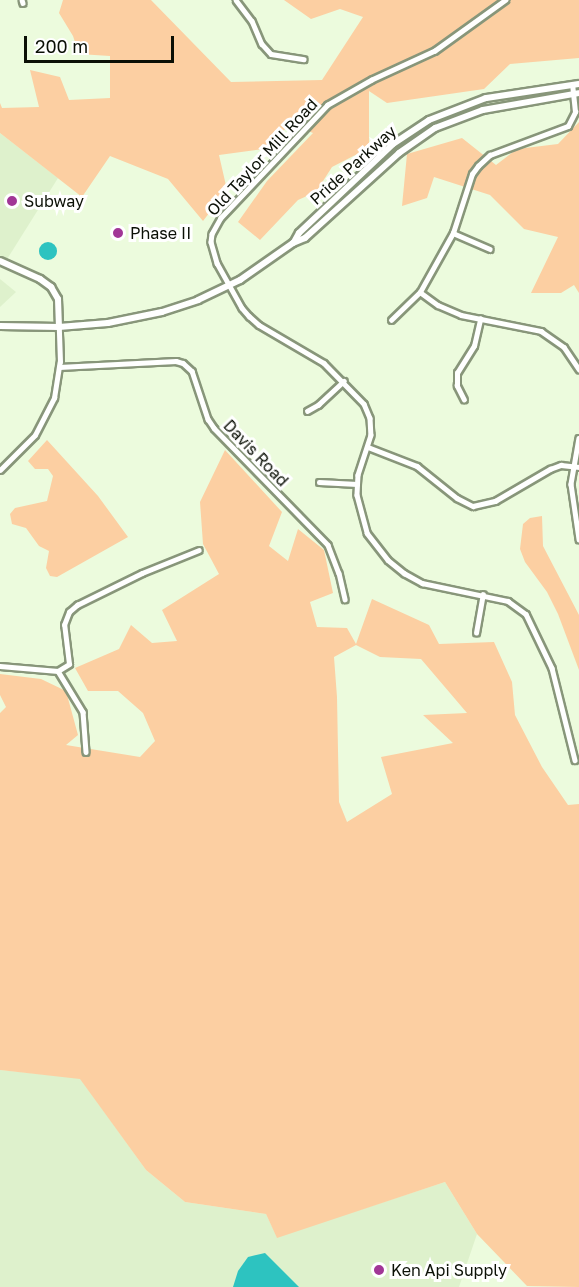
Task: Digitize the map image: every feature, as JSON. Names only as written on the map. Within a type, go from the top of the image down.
[{"type":"main road","name":"Pride Parkway","points":[[293,243],[299,233],[393,144],[429,120],[486,98],[575,84]]},
{"type":"main road","name":"Pride Parkway","points":[[0,326],[59,327],[144,316],[198,300],[262,267],[293,243],[305,238],[399,153],[435,128],[483,110],[577,94]]},
{"type":"main road","points":[[0,261],[51,287],[58,299],[59,327]]},
{"type":"street","points":[[236,0],[252,21],[262,44],[271,54],[304,58]]},
{"type":"street","name":"Old Taylor Mill Road","points":[[357,484],[371,428],[366,408],[344,381],[315,356],[254,321],[242,308],[212,253],[212,234],[216,226],[315,116],[342,95],[435,51],[506,0]]},
{"type":"street","points":[[391,320],[420,292],[453,233],[472,174],[478,166],[490,155],[564,129],[573,119],[575,112],[577,94],[575,84]]},
{"type":"street","points":[[453,233],[490,249]]},
{"type":"street","points":[[420,292],[449,311],[541,331],[564,347],[579,369]]},
{"type":"street","points":[[464,400],[457,386],[457,373],[474,346],[480,319]]},
{"type":"street","points":[[0,470],[42,425],[54,398],[59,367],[59,327]]},
{"type":"street","name":"Davis Road","points":[[59,367],[176,361],[183,363],[192,371],[208,419],[214,428],[328,545],[339,573],[345,599]]},
{"type":"street","points":[[308,411],[344,381]]},
{"type":"street","points":[[579,438],[573,466],[571,495],[579,539]]},
{"type":"street","points":[[368,447],[407,461],[458,498],[473,506],[495,501],[550,469],[579,467]]},
{"type":"street","points":[[319,482],[357,484],[360,510],[367,533],[398,570],[422,583],[483,595],[518,606],[532,624],[555,677],[575,760]]},
{"type":"street","points":[[0,666],[58,671],[69,664],[64,625],[69,612],[77,605],[142,573],[199,550]]},
{"type":"street","points":[[476,633],[483,595]]},
{"type":"street","points":[[58,671],[83,712],[86,752]]},
{"type":"shaded area","points":[[63,0],[151,0],[231,82],[322,80],[363,17],[340,9],[311,19],[284,0],[579,0],[579,58],[510,64],[484,89],[387,103],[369,91],[369,148],[332,167],[316,192],[298,200],[260,240],[238,222],[267,181],[313,133],[291,124],[263,149],[219,155],[227,190],[203,221],[168,179],[110,156],[82,197],[0,133],[0,103],[2,108],[39,107],[30,70],[60,77],[69,100],[110,98],[110,56],[79,54],[73,36],[59,13]]},
{"type":"shaded area","points":[[579,122],[579,293],[574,285],[561,293],[531,293],[558,237],[524,229],[490,195],[434,177],[427,198],[402,206],[407,154],[462,138],[496,165],[517,149],[558,144]]},
{"type":"shaded area","points":[[0,133],[58,178],[4,264],[0,261]]},
{"type":"shaded area","points":[[0,279],[16,292],[0,307]]},
{"type":"shaded area","points":[[47,440],[98,496],[128,537],[57,577],[50,576],[46,568],[49,551],[39,546],[26,528],[12,524],[10,514],[15,508],[47,501],[53,476],[48,469],[35,469],[28,461]]},
{"type":"shaded area","points":[[225,450],[282,512],[269,546],[288,561],[298,529],[324,550],[333,593],[310,602],[317,627],[347,628],[356,644],[372,599],[429,625],[439,644],[494,642],[512,682],[515,715],[542,767],[568,805],[579,804],[579,1287],[527,1286],[477,1234],[445,1182],[277,1238],[266,1214],[185,1202],[146,1170],[80,1079],[0,1070],[0,713],[6,707],[0,695],[0,674],[41,679],[66,691],[78,735],[66,745],[140,757],[155,741],[143,713],[118,691],[88,691],[75,668],[119,649],[131,625],[152,643],[177,641],[162,610],[219,574],[203,544],[200,502]],"holes":[[[356,645],[380,657],[421,659],[467,713],[423,715],[453,743],[381,757],[392,794],[347,822],[339,802],[334,657]]]},
{"type":"shaded area","points":[[542,516],[543,546],[579,615],[579,670],[558,614],[547,592],[525,562],[520,549],[523,524],[530,518]]},
{"type":"shaded area","points":[[0,1070],[80,1078],[146,1170],[185,1202],[266,1214],[277,1237],[445,1182],[477,1234],[459,1287],[0,1287]]},
{"type":"water","points":[[44,242],[52,242],[57,247],[55,258],[44,260],[39,255],[39,247]]},
{"type":"water","points":[[265,1253],[299,1287],[233,1287],[238,1271],[248,1257]]},
{"type":"place","name":"Subway","points":[[12,201]]},
{"type":"place","name":"Phase II","points":[[118,233]]},
{"type":"place","name":"Ken Api Supply","points":[[379,1270]]}]
